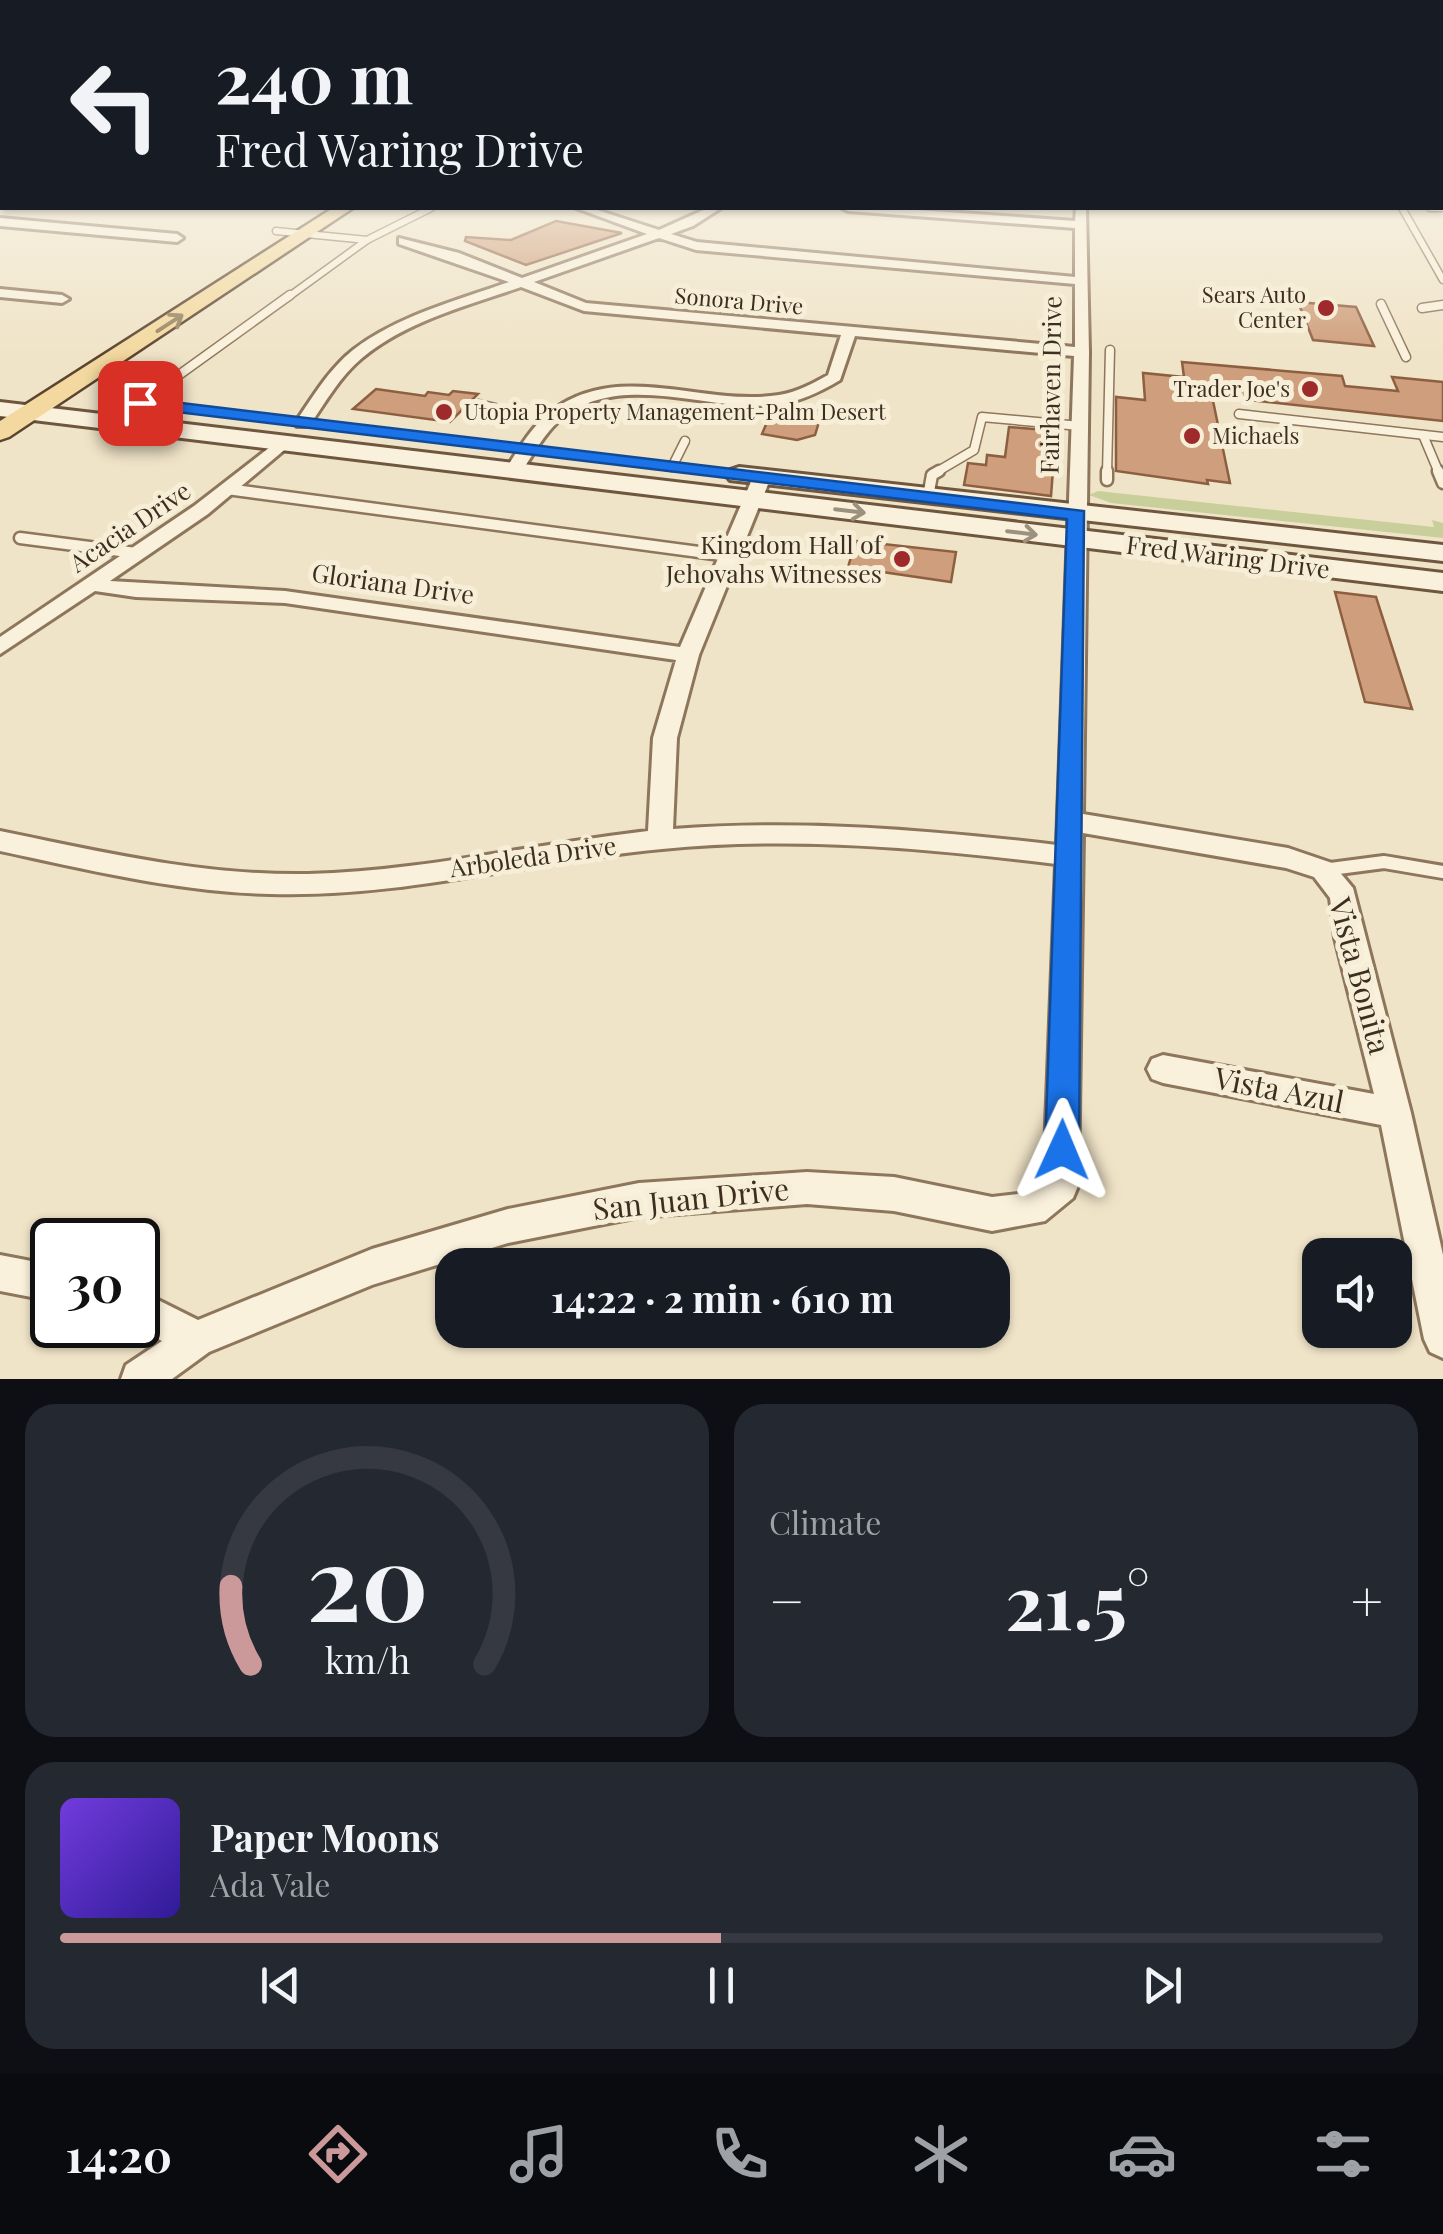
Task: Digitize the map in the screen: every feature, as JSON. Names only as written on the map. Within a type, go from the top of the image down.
[{"type":"main road","points":[[0,432],[29,401],[287,225]]},
{"type":"main road","points":[[0,408],[59,394],[317,225]]},
{"type":"main road","name":"Fred Waring Drive","points":[[0,387],[29,401],[165,428],[283,442],[672,467],[758,488],[928,497],[1222,556],[1443,582]]},
{"type":"main road","name":"Fred Waring Drive","points":[[59,394],[440,440],[521,460],[1077,527],[1443,553]]},
{"type":"main road","points":[[165,428],[214,426],[270,431],[304,423]]},
{"type":"main road","points":[[283,442],[318,434],[378,441],[440,440]]},
{"type":"main road","points":[[1222,556],[1291,552],[1443,567]]},
{"type":"street","points":[[37,225],[177,238]]},
{"type":"street","points":[[635,225],[696,246],[740,253],[1080,281]]},
{"type":"street","points":[[304,423],[341,370],[360,352],[430,314],[682,225]]},
{"type":"street","name":"Fairhaven Drive","points":[[1033,1208],[1061,1186],[1082,352],[1081,225]]},
{"type":"street","name":"Sonora Drive","points":[[403,241],[454,256],[584,307],[1082,352]]},
{"type":"street","points":[[0,293],[62,299]]},
{"type":"street","points":[[521,460],[561,411],[602,393],[641,389],[744,399],[806,393],[835,377],[850,333]]},
{"type":"street","name":"Acacia Drive","points":[[0,647],[226,490],[283,442]]},
{"type":"street","points":[[660,839],[665,738],[688,655],[758,488]]},
{"type":"street","name":"Gloriana Drive","points":[[88,584],[136,591],[285,597],[688,655]]},
{"type":"street","name":"Vista Bonita","points":[[1069,821],[1288,858],[1323,870],[1343,896],[1349,938],[1395,1113],[1443,1339]]},
{"type":"street","name":"Arboleda Drive","points":[[0,841],[165,876],[235,883],[383,879],[660,839],[761,834],[862,834],[1070,856]]},
{"type":"street","name":"Vista Azul","points":[[1163,1069],[1395,1113]]},
{"type":"street","name":"San Juan Drive","points":[[140,1379],[196,1338],[372,1267],[508,1226],[639,1200],[807,1188],[894,1194],[992,1214],[1033,1208]]},
{"type":"street","points":[[0,1272],[30,1278]]},
{"type":"street","points":[[160,1319],[196,1338]]},
{"type":"lane","points":[[140,403],[367,240],[396,225]]},
{"type":"lane","points":[[1412,225],[1443,280]]},
{"type":"lane","points":[[276,232],[367,240]]},
{"type":"lane","points":[[1428,254],[1443,255]]},
{"type":"lane","points":[[1381,304],[1406,358]]},
{"type":"lane","points":[[1422,308],[1443,305]]},
{"type":"lane","points":[[1107,480],[1110,350]]},
{"type":"lane","points":[[479,404],[552,422]]},
{"type":"lane","points":[[1239,414],[1443,437]]},
{"type":"lane","points":[[928,497],[932,474],[974,450],[982,416],[1080,426]]},
{"type":"lane","points":[[1423,434],[1443,483]]},
{"type":"lane","points":[[672,467],[685,442]]},
{"type":"lane","points":[[226,490],[729,556]]},
{"type":"lane","points":[[20,538],[136,553]]},
{"type":"lane","points":[[1323,870],[1384,862],[1443,872]]},
{"type":"green space","points":[[1098,491],[1434,527],[1432,520],[1443,523],[1443,538],[1111,503],[1089,495]]},
{"type":"building","points":[[546,225],[580,225],[622,233],[526,265],[465,241],[466,237],[511,240]]},
{"type":"building","points":[[1298,302],[1356,307],[1374,346],[1313,340]]},
{"type":"building","points":[[1182,362],[1342,376],[1345,386],[1398,391],[1392,377],[1443,382],[1443,421],[1212,396],[1230,483],[1207,480],[1208,484],[1116,471],[1116,397],[1145,400],[1143,373],[1184,377]]},
{"type":"building","points":[[376,389],[425,396],[428,392],[449,395],[453,391],[478,394],[450,422],[353,409]]},
{"type":"building","points":[[823,409],[815,435],[797,440],[762,434],[770,415],[793,417]]},
{"type":"building","points":[[1009,427],[1056,431],[1051,496],[964,485],[968,463],[986,465],[987,455],[1005,457]]},
{"type":"building","name":"Kingdom Hall of Jehovahs Witnesses","points":[[856,541],[956,552],[951,582],[848,567]]},
{"type":"building","points":[[1335,592],[1376,597],[1412,709],[1365,702]]},
{"type":"place","name":"Sears Auto Center","points":[[1326,308]]},
{"type":"place","name":"Trader Joe's","points":[[1310,389]]},
{"type":"place","name":"Utopia Property Management-Palm Desert","points":[[444,412]]},
{"type":"place","name":"Michaels","points":[[1192,436]]},
{"type":"place","name":"Kingdom Hall of Jehovahs Witnesses","points":[[902,559]]},
{"type":"route","points":[[140,403],[1077,514],[1062,1150]]}]
